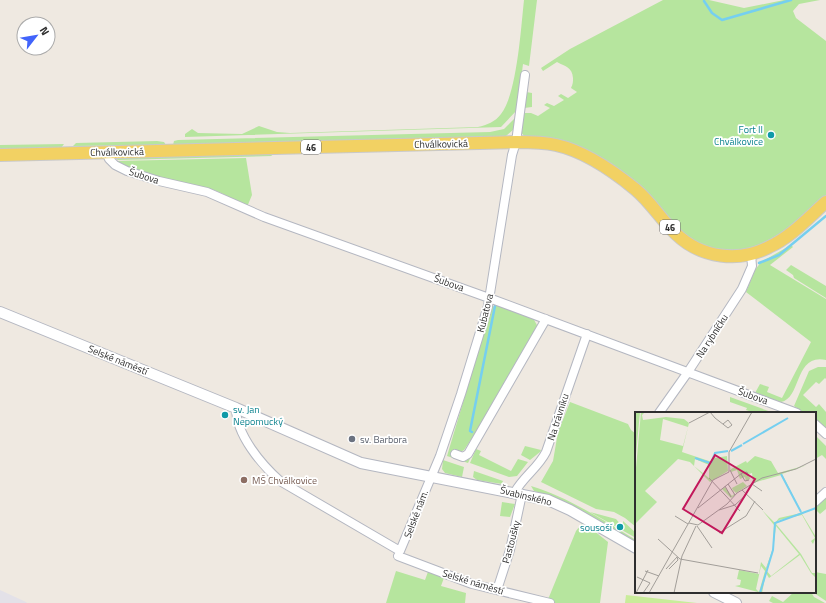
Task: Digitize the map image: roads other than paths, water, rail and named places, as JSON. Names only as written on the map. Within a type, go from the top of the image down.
[{"type":"main road","name":"Chválkovická","points":[[0,155],[516,142],[555,144],[586,157],[630,185],[646,200],[677,235],[697,249],[725,256],[751,254],[767,249],[784,238],[826,202]]},
{"type":"street","name":"Kubatova","points":[[430,477],[440,456],[461,394],[489,298],[512,155],[516,142],[525,75]]},
{"type":"street","name":"Šubova","points":[[106,152],[109,159],[115,165],[127,171],[160,181],[207,192],[264,217],[587,334],[786,411]]},
{"type":"street","name":"Na rybníčku","points":[[660,412],[746,284],[752,266],[751,254]]},
{"type":"street","name":"Selské náměstí","points":[[0,312],[236,408],[361,463],[430,477]]},
{"type":"street","points":[[456,454],[464,457],[468,454],[546,319]]},
{"type":"street","name":"Na trávníku","points":[[519,493],[519,486],[539,465],[546,452],[587,334]]},
{"type":"street","name":"Selské náměstí","points":[[236,408],[238,422],[249,444],[264,466],[280,481],[399,553],[472,584],[550,603]]},
{"type":"street","points":[[816,425],[826,434]]},
{"type":"street","name":"Švabinského","points":[[430,477],[519,493],[548,500],[570,510],[635,547]]},
{"type":"street","name":"Selské nám.","points":[[399,553],[430,477]]},
{"type":"street","points":[[816,501],[826,492]]},
{"type":"street","name":"Pastoušky","points":[[497,590],[510,550],[519,493]]},
{"type":"street","points":[[716,593],[736,603]]},
{"type":"waterway","points":[[704,1],[712,13],[722,20],[791,0]]},
{"type":"waterway","points":[[759,263],[779,255],[826,216]]},
{"type":"waterway","points":[[472,432],[470,431],[495,306]]},
{"type":"place","name":"Fort II Chválkovice","points":[[771,135]]},
{"type":"place","name":"sv. Jan Nepomucký","points":[[225,415]]},
{"type":"place","name":"sv. Barbora","points":[[352,439]]},
{"type":"place","name":"MŠ Chválkovice","points":[[244,480]]},
{"type":"place","name":"sousoší","points":[[620,527]]}]
